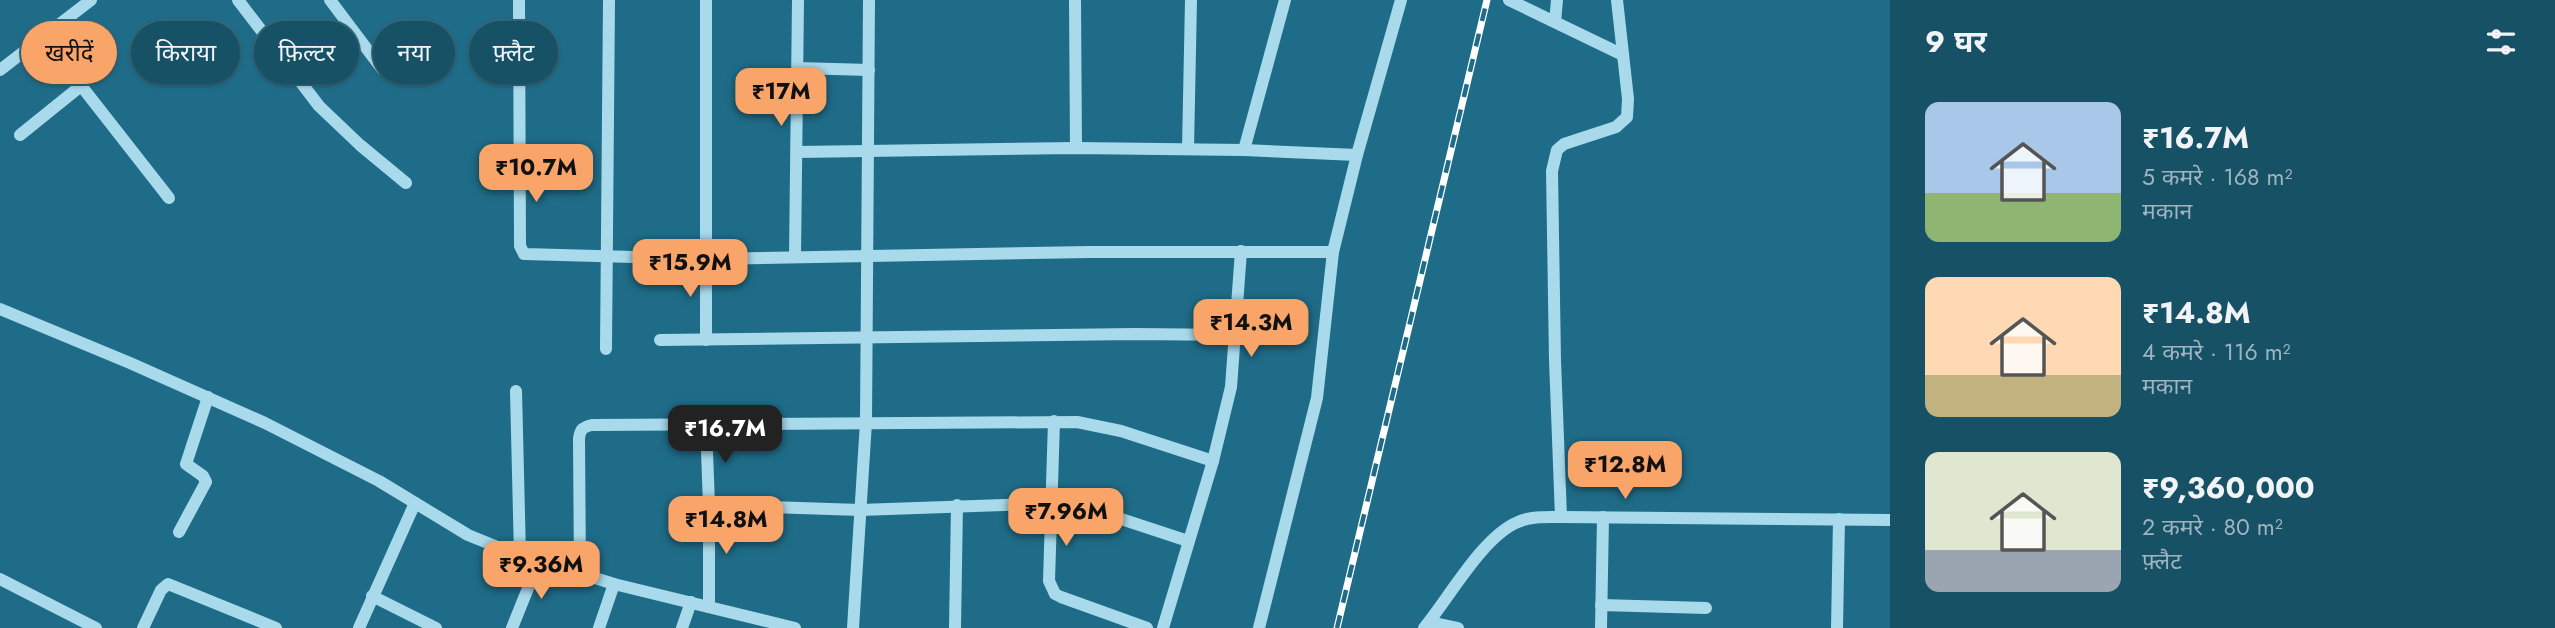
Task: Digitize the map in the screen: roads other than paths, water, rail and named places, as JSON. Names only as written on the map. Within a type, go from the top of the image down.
[{"type":"street","points":[[59,21],[77,4],[91,0]]},
{"type":"street","points":[[237,0],[319,106],[353,139],[406,183]]},
{"type":"street","points":[[330,0],[373,57]]},
{"type":"street","points":[[519,0],[521,251],[530,254],[707,259],[1333,252]]},
{"type":"street","points":[[606,349],[609,0]]},
{"type":"street","points":[[706,0],[706,340]]},
{"type":"street","points":[[795,257],[798,0]]},
{"type":"street","points":[[853,628],[866,422],[869,0]]},
{"type":"street","points":[[1075,0],[1076,148]]},
{"type":"street","points":[[1188,149],[1191,0]]},
{"type":"street","points":[[1244,150],[1285,0]]},
{"type":"street","points":[[1259,628],[1317,398],[1333,252],[1401,0]]},
{"type":"street","points":[[1509,0],[1623,55]]},
{"type":"street","points":[[1555,22],[1557,0]]},
{"type":"street","points":[[1561,517],[1552,171],[1557,150],[1564,144],[1616,127],[1627,117],[1617,0]]},
{"type":"street","points":[[0,70],[21,54]]},
{"type":"street","points":[[798,68],[869,70]]},
{"type":"street","points":[[20,135],[82,85],[169,198]]},
{"type":"street","points":[[798,152],[1076,148],[1244,150],[1357,155]]},
{"type":"street","points":[[1163,628],[1213,461],[1231,387],[1241,251]]},
{"type":"street","points":[[0,309],[208,397],[379,481],[468,535],[580,575],[786,627]]},
{"type":"street","points":[[660,340],[1235,335]]},
{"type":"street","points":[[516,391],[520,555]]},
{"type":"street","points":[[179,532],[205,485],[205,478],[186,464],[208,397]]},
{"type":"street","points":[[580,575],[580,432],[584,427],[592,425],[1054,421],[1104,426],[1213,461]]},
{"type":"street","points":[[1054,421],[1049,581],[1055,594],[1147,628]]},
{"type":"street","points":[[706,425],[709,607]]},
{"type":"street","points":[[359,628],[415,503]]},
{"type":"street","points":[[709,505],[860,510],[957,505],[1077,505],[1188,541]]},
{"type":"street","points":[[955,628],[957,505]]},
{"type":"street","points":[[1427,625],[1490,542],[1503,529],[1520,520],[1561,517],[1890,520]]},
{"type":"street","points":[[1601,628],[1603,517]]},
{"type":"street","points":[[1837,628],[1839,519]]},
{"type":"street","points":[[512,628],[539,561]]},
{"type":"street","points":[[0,579],[96,628]]},
{"type":"street","points":[[143,628],[162,590],[168,584],[276,628]]},
{"type":"street","points":[[599,628],[614,584]]},
{"type":"street","points":[[372,596],[436,628]]},
{"type":"street","points":[[682,628],[691,602]]},
{"type":"street","points":[[1601,606],[1706,608]]},
{"type":"street","points":[[1427,625],[1458,628]]},
{"type":"railway","points":[[1337,628],[1487,0]]}]
